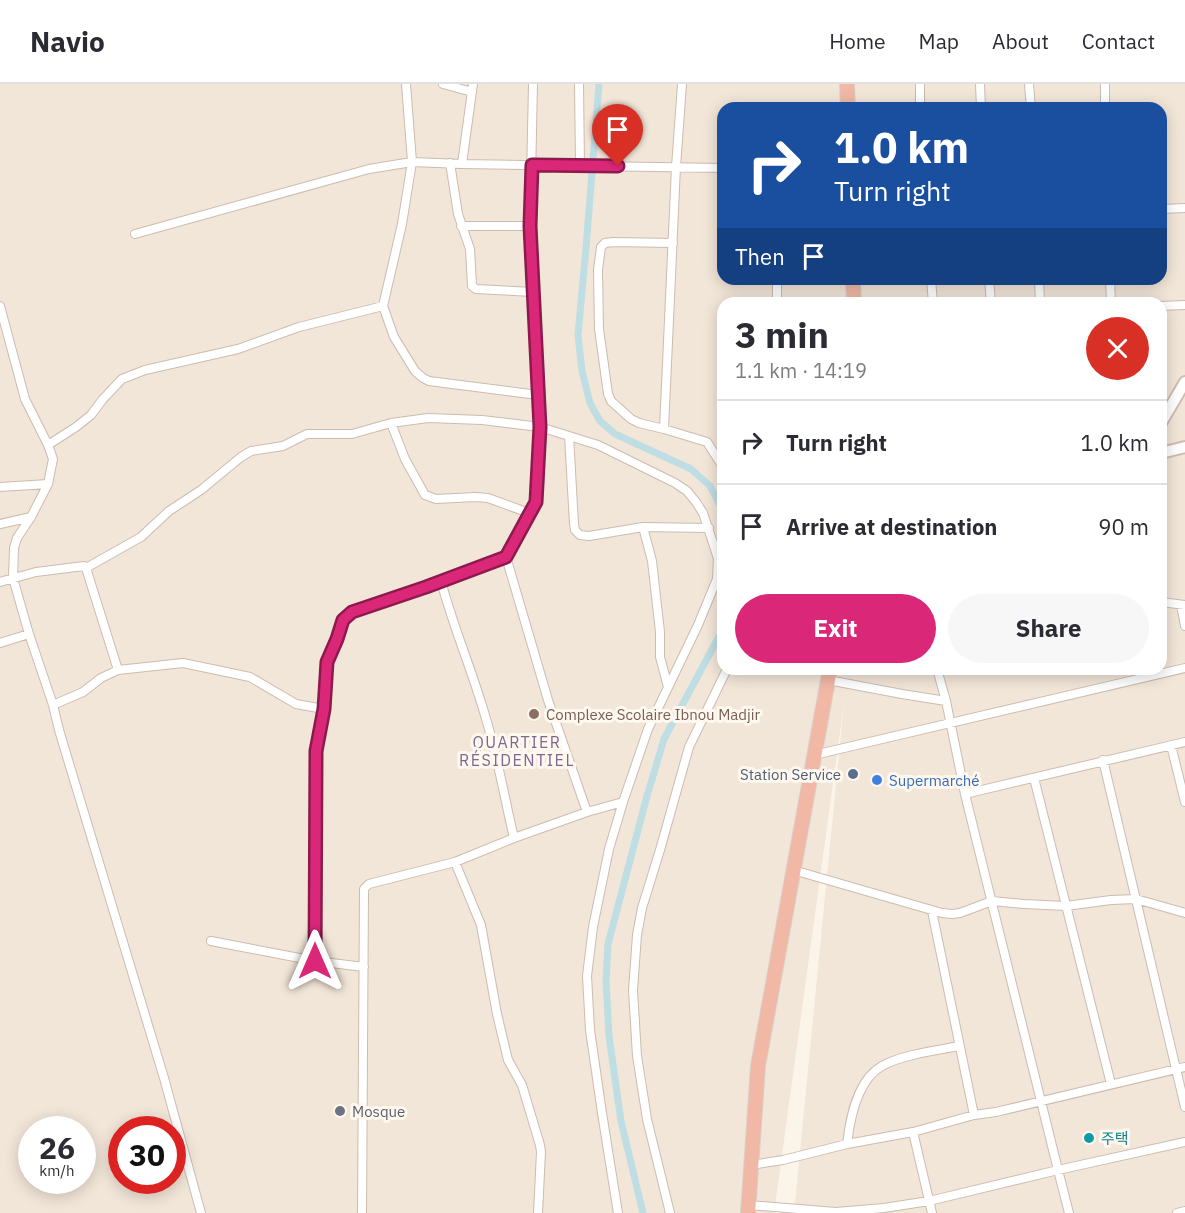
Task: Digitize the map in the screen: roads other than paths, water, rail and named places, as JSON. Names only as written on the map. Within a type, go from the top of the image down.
[{"type":"highway","points":[[847,84],[848,102]]},
{"type":"highway","points":[[748,1209],[758,1066],[829,675]]},
{"type":"street","points":[[406,84],[412,162],[402,224],[383,306],[394,337],[415,371],[423,378],[438,383],[538,395]]},
{"type":"street","points":[[443,84],[472,88],[462,164]]},
{"type":"street","points":[[315,961],[316,751],[324,709],[327,662],[343,620],[352,612],[506,557],[536,502],[540,427],[530,226],[532,84]]},
{"type":"street","points":[[579,84],[580,165]]},
{"type":"street","points":[[664,429],[682,84]]},
{"type":"street","points":[[920,84],[920,102]]},
{"type":"street","points":[[980,84],[981,102]]},
{"type":"street","points":[[1029,84],[1030,102]]},
{"type":"street","points":[[1105,84],[1105,102]]},
{"type":"street","points":[[135,234],[369,169],[412,162],[717,168]]},
{"type":"street","points":[[450,164],[461,226],[470,249],[472,286],[476,289],[534,292]]},
{"type":"street","points":[[1167,209],[1185,208]]},
{"type":"street","points":[[461,226],[530,226]]},
{"type":"street","points":[[673,243],[613,242],[605,243],[601,247],[598,270],[599,328],[608,394],[611,401],[635,421],[707,442],[717,458]]},
{"type":"street","points":[[1167,306],[1185,305]]},
{"type":"street","points":[[0,306],[25,399],[53,459],[48,484],[17,538],[14,548],[13,578],[164,1078],[201,1213]]},
{"type":"street","points":[[48,445],[91,415],[122,379],[145,370],[238,348],[299,327],[383,306]]},
{"type":"street","points":[[1167,413],[1185,382]]},
{"type":"street","points":[[0,582],[36,572],[84,566],[86,568],[141,537],[169,511],[201,490],[251,451],[282,446],[307,434],[352,434],[391,423],[428,418],[451,418],[540,427],[598,445],[687,491],[696,502],[709,528],[717,556]]},
{"type":"street","points":[[391,423],[405,459],[425,495],[436,499],[488,498],[530,513]]},
{"type":"street","points":[[569,436],[575,530],[580,535],[589,536],[644,527],[709,528]]},
{"type":"street","points":[[1167,452],[1185,447]]},
{"type":"street","points":[[0,487],[48,484]]},
{"type":"street","points":[[0,524],[31,517]]},
{"type":"street","points":[[644,527],[652,561],[660,632],[660,657],[668,687]]},
{"type":"street","points":[[506,557],[548,700],[587,812]]},
{"type":"street","points":[[86,568],[118,670]]},
{"type":"street","points":[[618,1213],[592,1042],[587,976],[593,927],[609,849],[648,729],[699,625],[717,576]]},
{"type":"street","points":[[441,581],[484,711],[514,838]]},
{"type":"street","points":[[1167,603],[1183,605],[1185,626]]},
{"type":"street","points":[[0,643],[29,634]]},
{"type":"street","points":[[53,705],[82,692],[101,678],[118,670],[183,663],[250,677],[296,704],[324,709]]},
{"type":"street","points":[[1167,672],[1185,668]]},
{"type":"street","points":[[670,1213],[647,1119],[637,1056],[633,990],[637,935],[642,908],[689,747],[724,675]]},
{"type":"street","points":[[833,675],[896,693],[946,701]]},
{"type":"street","points":[[939,675],[951,722],[965,794],[1070,1213]]},
{"type":"street","points":[[814,755],[1156,675]]},
{"type":"street","points":[[965,794],[1185,742]]},
{"type":"street","points":[[1171,745],[1185,802]]},
{"type":"street","points":[[1103,760],[1185,1107]]},
{"type":"street","points":[[1034,778],[1111,1084]]},
{"type":"street","points":[[362,1213],[364,890],[366,886],[455,861],[587,812],[623,802]]},
{"type":"street","points":[[455,861],[481,925],[508,1060],[522,1085],[540,1145],[538,1213]]},
{"type":"street","points":[[792,870],[932,911],[951,914],[992,901],[1066,906],[1136,899],[1185,913]]},
{"type":"street","points":[[932,911],[974,1115]]},
{"type":"street","points":[[211,941],[315,961],[364,967]]},
{"type":"street","points":[[847,1144],[852,1114],[861,1089],[876,1070],[900,1059],[959,1046]]},
{"type":"street","points":[[751,1165],[913,1132],[974,1115],[996,1112],[1185,1067]]},
{"type":"street","points":[[913,1132],[932,1213]]},
{"type":"street","points":[[748,1209],[832,1212],[929,1202],[1185,1142]]},
{"type":"street","points":[[1177,1213],[1185,1211]]},
{"type":"waterway","points":[[599,84],[578,335],[582,371],[590,403],[600,421],[615,434],[691,469],[710,486],[717,499]]},
{"type":"waterway","points":[[643,1213],[621,1121],[609,1036],[606,981],[608,944],[664,739],[717,640]]},
{"type":"place","name":"Complexe Scolaire Ibnou Madjir","points":[[534,714]]},
{"type":"place","name":"Station Service","points":[[853,774]]},
{"type":"place","name":"Supermarché","points":[[877,780]]},
{"type":"place","name":"Mosque","points":[[340,1111]]},
{"type":"place","name":"주택","points":[[1089,1138]]},
{"type":"district","name":"QUARTIER RÉSIDENTIEL","points":[[517,751]]}]
